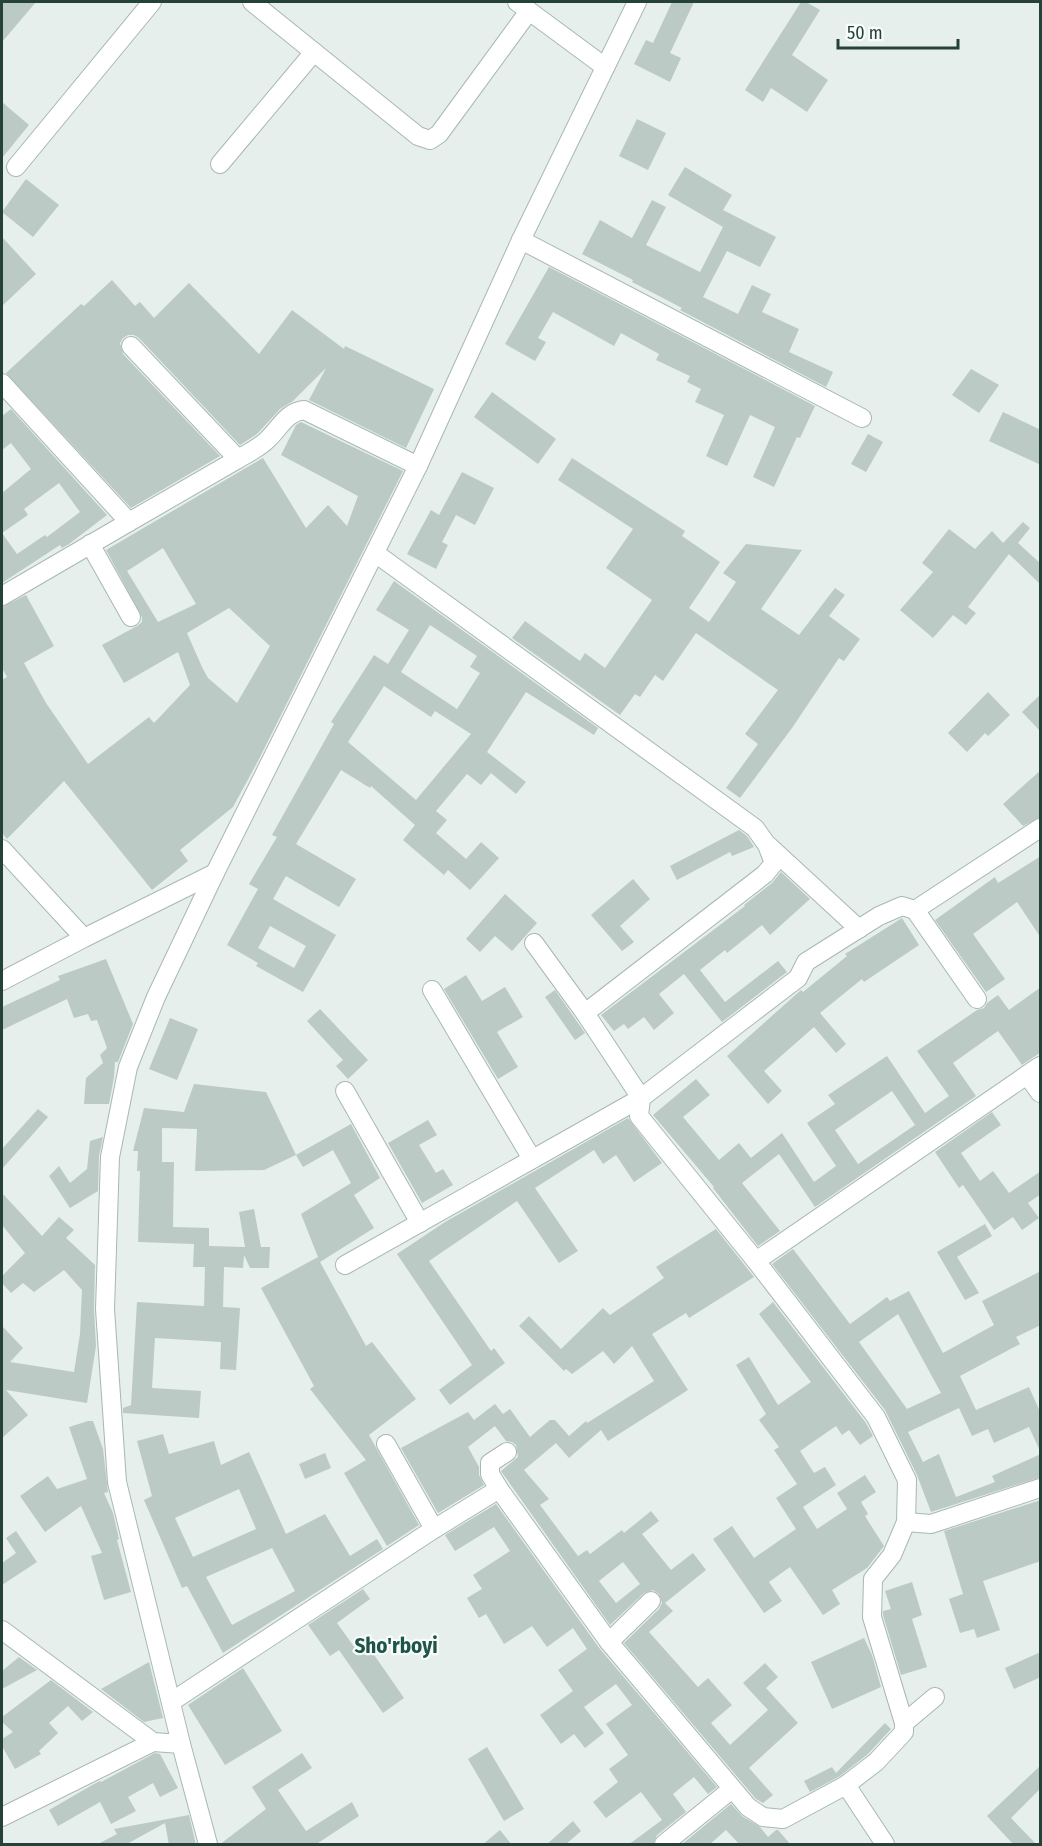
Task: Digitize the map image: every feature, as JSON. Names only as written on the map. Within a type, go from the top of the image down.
[{"type":"street","points":[[16,167],[152,2]]},
{"type":"street","points":[[252,2],[418,136],[430,140],[439,134],[523,6],[605,67]]},
{"type":"street","points":[[208,1845],[117,1482],[105,1309],[110,1157],[128,1067],[156,997],[215,873],[418,466],[521,240],[637,2]]},
{"type":"street","points":[[220,164],[314,52]]},
{"type":"street","points":[[521,240],[862,418]]},
{"type":"street","points":[[131,346],[238,459]]},
{"type":"street","points":[[6,395],[129,522]]},
{"type":"street","points":[[2,596],[238,459],[266,441],[295,411],[304,410],[418,466]]},
{"type":"street","points":[[90,544],[131,617]]},
{"type":"street","points":[[375,553],[755,828],[767,845],[859,929]]},
{"type":"street","points":[[915,910],[1041,828]]},
{"type":"street","points":[[585,1013],[765,874],[774,863],[767,845]]},
{"type":"street","points":[[2,849],[84,938]]},
{"type":"street","points":[[2,981],[215,873]]},
{"type":"street","points":[[345,1265],[641,1098],[798,978],[806,962],[879,916],[902,906],[915,910],[976,999]]},
{"type":"street","points":[[507,1452],[490,1463],[489,1474],[499,1490],[609,1642],[748,1806],[764,1817],[783,1819],[846,1785],[876,1762],[904,1732],[904,1723],[873,1617],[873,1578],[892,1555],[906,1522],[907,1480],[876,1417],[756,1261],[639,1116],[641,1098],[585,1013],[534,943]]},
{"type":"street","points":[[432,990],[532,1159]]},
{"type":"street","points":[[756,1261],[1034,1071],[1041,1094]]},
{"type":"street","points":[[345,1091],[420,1223]]},
{"type":"street","points":[[386,1444],[434,1529]]},
{"type":"street","points":[[906,1522],[931,1524],[1041,1488]]},
{"type":"street","points":[[171,1702],[434,1529],[499,1490]]},
{"type":"street","points":[[609,1642],[651,1601]]},
{"type":"street","points":[[2,1630],[153,1742]]},
{"type":"street","points":[[904,1723],[935,1697]]},
{"type":"street","points":[[2,1817],[153,1742],[181,1744]]},
{"type":"street","points":[[846,1785],[885,1845]]},
{"type":"street","points":[[664,1845],[732,1789]]},
{"type":"building","points":[[2,2],[36,2],[2,42]]},
{"type":"building","points":[[672,2],[694,2],[670,53],[681,58],[670,82],[634,64],[646,40],[653,43]]},
{"type":"building","points":[[801,2],[806,2],[820,10],[792,55],[828,80],[807,112],[771,88],[763,102],[745,90]]},
{"type":"building","points":[[2,102],[29,125],[2,158]]},
{"type":"building","points":[[637,119],[666,133],[648,170],[619,156]]},
{"type":"building","points":[[685,167],[732,195],[723,210],[776,237],[760,267],[727,251],[703,297],[738,314],[752,285],[771,294],[762,312],[799,329],[789,352],[833,372],[826,387],[680,310],[682,308],[582,254],[600,220],[632,238],[652,200],[666,207],[646,245],[700,272],[723,227],[668,195]]},
{"type":"building","points":[[26,179],[59,205],[33,237],[2,212]]},
{"type":"building","points":[[2,237],[36,274],[2,306]]},
{"type":"building","points":[[549,267],[815,406],[800,438],[797,437],[774,487],[753,477],[775,427],[750,415],[727,466],[706,456],[724,415],[695,402],[701,389],[687,382],[690,376],[656,360],[659,354],[621,333],[614,346],[553,312],[538,338],[546,342],[535,361],[505,344]]},
{"type":"building","points":[[112,280],[135,306],[140,302],[154,318],[189,283],[259,354],[292,310],[344,349],[345,346],[434,389],[406,448],[309,400],[326,368],[293,401],[280,409],[257,434],[240,445],[139,338],[128,335],[120,343],[123,354],[220,456],[131,508],[6,373],[81,304],[84,306]]},
{"type":"building","points":[[971,369],[999,385],[979,413],[952,395]]},
{"type":"building","points":[[492,392],[556,439],[538,464],[474,417]]},
{"type":"building","points":[[11,409],[107,515],[69,544],[62,548],[60,545],[2,583],[2,533],[2,493],[31,469],[11,443],[2,450],[2,416]],"holes":[[[59,483],[80,512],[47,537],[45,535],[17,554],[2,533],[28,515],[24,509]]]},
{"type":"building","points":[[1003,412],[1041,430],[1041,465],[989,441]]},
{"type":"building","points":[[301,422],[403,471],[233,807],[180,850],[188,861],[152,890],[64,781],[7,839],[2,833],[2,680],[7,677],[2,668],[2,607],[26,595],[54,646],[24,663],[46,703],[88,764],[149,717],[154,723],[190,685],[178,652],[124,683],[102,645],[137,626],[142,622],[142,617],[106,550],[263,458],[306,528],[328,505],[347,526],[358,496],[281,455],[296,425]],"holes":[[[163,548],[196,604],[158,622],[127,571]],[[229,608],[270,646],[237,703],[208,678],[187,633]]]},
{"type":"building","points":[[868,434],[883,442],[866,472],[851,464]]},
{"type":"building","points":[[572,458],[685,531],[682,536],[720,562],[689,608],[709,622],[736,582],[723,573],[746,544],[802,550],[761,609],[799,635],[835,588],[845,595],[829,616],[860,639],[844,661],[839,658],[792,728],[740,798],[726,788],[758,744],[745,734],[778,690],[696,633],[663,681],[655,675],[640,697],[635,694],[620,715],[512,638],[525,621],[580,661],[585,653],[605,668],[652,600],[606,568],[633,529],[558,480]]},
{"type":"building","points":[[462,472],[494,488],[475,525],[456,515],[442,542],[448,545],[436,569],[407,554],[431,510],[439,515]]},
{"type":"building","points":[[1023,522],[1030,528],[1018,543],[1041,564],[1041,585],[1009,554],[968,607],[976,613],[966,625],[953,615],[933,638],[900,610],[933,572],[922,563],[949,529],[975,549],[992,531],[1003,543]]},
{"type":"building","points":[[394,581],[598,728],[594,735],[526,692],[487,752],[526,782],[516,794],[491,773],[481,785],[467,774],[436,811],[447,820],[436,833],[466,859],[481,842],[499,858],[470,890],[448,870],[444,875],[403,840],[415,825],[371,786],[370,788],[341,770],[296,844],[356,879],[339,907],[286,876],[273,899],[336,935],[303,992],[256,966],[258,963],[227,945],[258,889],[249,884],[277,837],[272,835],[334,724],[331,722],[374,655],[388,664],[409,630],[376,610]],"holes":[[[430,625],[477,656],[470,667],[480,673],[457,709],[401,672]],[[384,686],[431,717],[435,711],[471,734],[416,800],[348,742]],[[270,926],[306,946],[294,968],[258,948]]]},
{"type":"building","points":[[988,692],[1010,715],[988,736],[985,733],[967,752],[948,733]]},
{"type":"building","points":[[1041,694],[1041,732],[1022,712]]},
{"type":"building","points":[[1041,770],[1041,817],[1023,826],[1003,804]]},
{"type":"building","points":[[739,830],[747,836],[754,847],[732,856],[730,852],[677,880],[670,866]]},
{"type":"building","points":[[1041,856],[1041,938],[1017,902],[973,934],[1005,979],[986,992],[935,920],[995,877],[998,883]]},
{"type":"building","points":[[781,872],[810,899],[770,935],[762,925],[727,953],[725,950],[700,970],[725,1002],[778,961],[787,972],[722,1022],[684,974],[659,994],[674,1013],[654,1030],[644,1017],[628,1029],[624,1024],[614,1031],[601,1015],[745,906],[772,883]]},
{"type":"building","points":[[633,879],[650,899],[620,926],[634,942],[622,951],[591,915]]},
{"type":"building","points":[[505,894],[537,923],[512,951],[495,936],[480,952],[466,939]]},
{"type":"building","points":[[902,918],[919,945],[864,982],[862,979],[820,1013],[846,1044],[836,1053],[814,1027],[764,1071],[782,1091],[768,1104],[727,1056],[801,990],[803,992],[847,956],[845,954]]},
{"type":"building","points":[[106,959],[133,1024],[118,1062],[115,1062],[109,1104],[84,1104],[86,1078],[103,1063],[100,1055],[107,1048],[97,1020],[91,1021],[88,1014],[74,1018],[67,999],[2,1030],[2,1007],[60,980],[58,976]]},
{"type":"building","points":[[466,975],[482,1001],[505,987],[523,1017],[497,1032],[518,1067],[498,1079],[444,989]]},
{"type":"building","points":[[1041,987],[1041,1052],[1022,1065],[998,1031],[953,1063],[976,1096],[815,1207],[779,1154],[742,1183],[780,1231],[758,1246],[714,1187],[653,1115],[696,1079],[710,1095],[683,1117],[719,1160],[739,1143],[751,1158],[782,1133],[814,1182],[836,1166],[807,1123],[835,1104],[828,1095],[887,1056],[925,1113],[949,1096],[917,1051],[977,1010],[984,1008],[998,995],[1009,1010]],"holes":[[[892,1091],[915,1125],[858,1164],[835,1130]]]},
{"type":"building","points":[[555,990],[585,1033],[575,1040],[545,997]]},
{"type":"building","points":[[320,1009],[368,1060],[348,1079],[336,1066],[343,1060],[307,1021]]},
{"type":"building","points":[[170,1018],[198,1029],[177,1080],[149,1069]]},
{"type":"building","points":[[194,1084],[266,1092],[296,1155],[264,1170],[195,1171],[197,1129],[162,1128],[162,1162],[174,1162],[173,1227],[209,1228],[209,1246],[245,1247],[239,1212],[254,1209],[261,1247],[270,1247],[269,1268],[250,1268],[244,1255],[243,1268],[224,1267],[223,1307],[240,1308],[236,1370],[220,1369],[221,1342],[155,1338],[152,1388],[201,1391],[199,1418],[123,1413],[123,1408],[131,1405],[137,1302],[204,1306],[205,1267],[193,1267],[194,1244],[138,1242],[140,1171],[137,1171],[138,1151],[133,1151],[144,1108],[184,1112]]},
{"type":"building","points":[[38,1109],[48,1117],[2,1169],[2,1149]]},
{"type":"building","points":[[992,1112],[1001,1125],[961,1153],[980,1181],[993,1171],[1009,1193],[1041,1171],[1041,1194],[1028,1203],[1039,1218],[1022,1230],[1013,1217],[994,1230],[963,1185],[959,1188],[935,1152]]},
{"type":"building","points":[[628,1118],[662,1163],[634,1182],[616,1155],[603,1164],[594,1150],[535,1188],[578,1251],[559,1263],[517,1201],[429,1261],[491,1351],[494,1348],[505,1363],[450,1405],[439,1390],[472,1365],[397,1254],[445,1222]]},
{"type":"building","points":[[428,1120],[437,1135],[419,1145],[436,1173],[443,1169],[453,1185],[422,1203],[388,1143]]},
{"type":"building","points":[[351,1124],[380,1178],[354,1195],[374,1228],[320,1262],[366,1346],[372,1342],[416,1399],[369,1435],[419,1525],[387,1546],[344,1473],[366,1460],[310,1389],[314,1386],[261,1288],[318,1257],[301,1214],[351,1183],[333,1150],[303,1167],[296,1155]]},
{"type":"building","points":[[103,1137],[99,1156],[98,1191],[70,1208],[49,1176],[59,1166],[70,1183],[87,1169],[90,1141]]},
{"type":"building","points":[[2,1193],[42,1236],[59,1217],[74,1230],[66,1238],[95,1265],[96,1346],[87,1403],[6,1390],[28,1415],[2,1438],[2,1326],[23,1348],[10,1362],[74,1372],[80,1334],[82,1290],[64,1270],[34,1292],[23,1283],[11,1293],[2,1283],[2,1276],[25,1253],[2,1225]]},
{"type":"building","points":[[985,1224],[992,1236],[957,1257],[979,1293],[965,1300],[937,1252]]},
{"type":"building","points":[[716,1229],[754,1277],[689,1318],[686,1313],[652,1334],[688,1390],[608,1441],[601,1430],[569,1458],[556,1443],[524,1470],[549,1499],[540,1505],[578,1556],[587,1550],[590,1554],[622,1530],[624,1533],[651,1511],[659,1521],[642,1534],[671,1570],[693,1553],[706,1570],[665,1603],[673,1611],[649,1632],[698,1687],[708,1678],[732,1705],[711,1723],[730,1745],[768,1710],[743,1683],[765,1663],[778,1677],[766,1688],[798,1723],[749,1768],[773,1795],[763,1803],[756,1799],[624,1643],[659,1609],[662,1603],[659,1594],[653,1590],[644,1593],[610,1625],[501,1471],[518,1457],[516,1445],[506,1441],[495,1426],[468,1447],[479,1467],[479,1475],[484,1485],[438,1513],[401,1448],[468,1412],[474,1420],[495,1404],[503,1414],[510,1409],[530,1437],[550,1420],[555,1420],[569,1436],[586,1421],[587,1423],[654,1381],[632,1346],[614,1364],[603,1351],[572,1374],[566,1369],[564,1371],[519,1326],[529,1316],[561,1349],[603,1308],[610,1315],[664,1278],[656,1267]],"holes":[[[623,1562],[640,1584],[616,1603],[599,1581]]]},
{"type":"building","points":[[793,1249],[850,1324],[887,1297],[890,1301],[909,1291],[943,1353],[994,1325],[982,1301],[1041,1271],[1041,1325],[1016,1337],[1020,1344],[960,1376],[976,1410],[1029,1387],[1041,1414],[1041,1453],[1029,1427],[994,1443],[988,1429],[972,1436],[959,1408],[908,1432],[923,1462],[939,1454],[956,1497],[995,1482],[992,1476],[1041,1454],[1041,1477],[931,1512],[917,1475],[885,1410],[772,1264]],"holes":[[[898,1314],[941,1393],[907,1409],[859,1342]]]},
{"type":"building","points":[[773,1302],[866,1423],[873,1436],[860,1445],[849,1430],[842,1435],[836,1426],[800,1451],[814,1473],[825,1467],[836,1485],[803,1507],[817,1529],[847,1509],[837,1493],[865,1475],[876,1492],[861,1502],[868,1514],[865,1516],[884,1546],[867,1568],[832,1590],[840,1604],[823,1615],[790,1567],[769,1582],[782,1601],[764,1613],[713,1539],[732,1526],[754,1558],[796,1529],[776,1498],[797,1484],[774,1450],[779,1447],[759,1420],[766,1414],[736,1365],[749,1357],[778,1405],[811,1382],[759,1314]]},
{"type":"building","points":[[93,1421],[103,1449],[108,1492],[104,1493],[113,1513],[119,1539],[117,1540],[131,1592],[104,1600],[91,1556],[102,1553],[81,1506],[45,1532],[20,1496],[48,1476],[57,1489],[87,1479],[69,1427]]},
{"type":"building","points":[[163,1434],[169,1454],[214,1441],[221,1465],[249,1452],[286,1534],[325,1514],[350,1556],[377,1539],[383,1549],[223,1653],[187,1586],[182,1588],[144,1500],[152,1496],[137,1441]],"holes":[[[239,1489],[256,1529],[193,1557],[175,1518]],[[272,1548],[295,1591],[232,1625],[206,1577]]]},
{"type":"building","points":[[325,1453],[331,1468],[305,1479],[299,1464]]},
{"type":"building","points":[[1041,1500],[1041,1561],[983,1581],[1000,1630],[977,1638],[974,1629],[960,1633],[949,1599],[963,1594],[944,1531]]},
{"type":"building","points":[[496,1504],[600,1649],[717,1787],[708,1794],[694,1777],[673,1794],[686,1812],[657,1835],[653,1845],[628,1845],[662,1820],[641,1792],[606,1818],[593,1802],[618,1782],[609,1769],[628,1755],[606,1724],[632,1705],[616,1684],[584,1707],[604,1733],[585,1748],[574,1734],[561,1744],[540,1715],[573,1691],[558,1670],[587,1649],[573,1628],[547,1647],[532,1626],[504,1644],[486,1614],[479,1618],[467,1598],[482,1589],[473,1575],[510,1551],[494,1527],[455,1551],[445,1535]]},
{"type":"building","points":[[16,1531],[37,1562],[2,1585],[2,1563],[16,1553],[6,1538]]},
{"type":"building","points":[[912,1582],[922,1615],[912,1619],[927,1667],[901,1675],[883,1615],[883,1611],[891,1609],[885,1591]]},
{"type":"building","points":[[363,1589],[370,1599],[337,1623],[360,1655],[370,1649],[404,1698],[383,1713],[339,1650],[330,1656],[308,1625]]},
{"type":"building","points":[[864,1638],[872,1655],[881,1687],[832,1709],[811,1662]]},
{"type":"building","points":[[1041,1652],[1041,1677],[1014,1689],[1005,1668]]},
{"type":"building","points":[[19,1657],[37,1670],[2,1689],[2,1671]]},
{"type":"building","points":[[149,1662],[163,1718],[144,1722],[101,1689]]},
{"type":"building","points":[[243,1668],[282,1731],[225,1765],[188,1705]]},
{"type":"building","points":[[51,1680],[93,1712],[82,1721],[68,1706],[49,1723],[58,1733],[39,1751],[41,1754],[15,1769],[2,1746],[2,1739],[13,1732],[2,1722],[2,1717]]},
{"type":"building","points":[[885,1723],[891,1729],[868,1754],[840,1776],[810,1792],[804,1781],[832,1767],[836,1773]]},
{"type":"building","points":[[487,1747],[524,1809],[504,1821],[468,1759]]},
{"type":"building","points":[[155,1753],[160,1754],[178,1788],[160,1797],[153,1783],[128,1797],[136,1811],[111,1824],[100,1802],[58,1826],[49,1810]]},
{"type":"building","points":[[302,1753],[312,1768],[278,1790],[306,1831],[352,1802],[359,1816],[315,1845],[219,1845],[266,1809],[252,1787]]},
{"type":"building","points":[[1041,1765],[1041,1788],[1011,1818],[1037,1845],[1014,1845],[987,1816]]},
{"type":"building","points":[[731,1804],[742,1816],[760,1827],[768,1837],[778,1830],[791,1845],[740,1845],[726,1830],[709,1845],[681,1845]]},
{"type":"building","points":[[189,1815],[196,1845],[169,1845],[165,1823],[125,1845],[96,1845],[117,1834],[114,1829]]},
{"type":"building","points":[[573,1821],[581,1831],[565,1845],[546,1845]]},
{"type":"building","points":[[500,1830],[512,1845],[482,1845]]},
{"type":"district","name":"Sho'rboyi","points":[[396,1646]]}]
